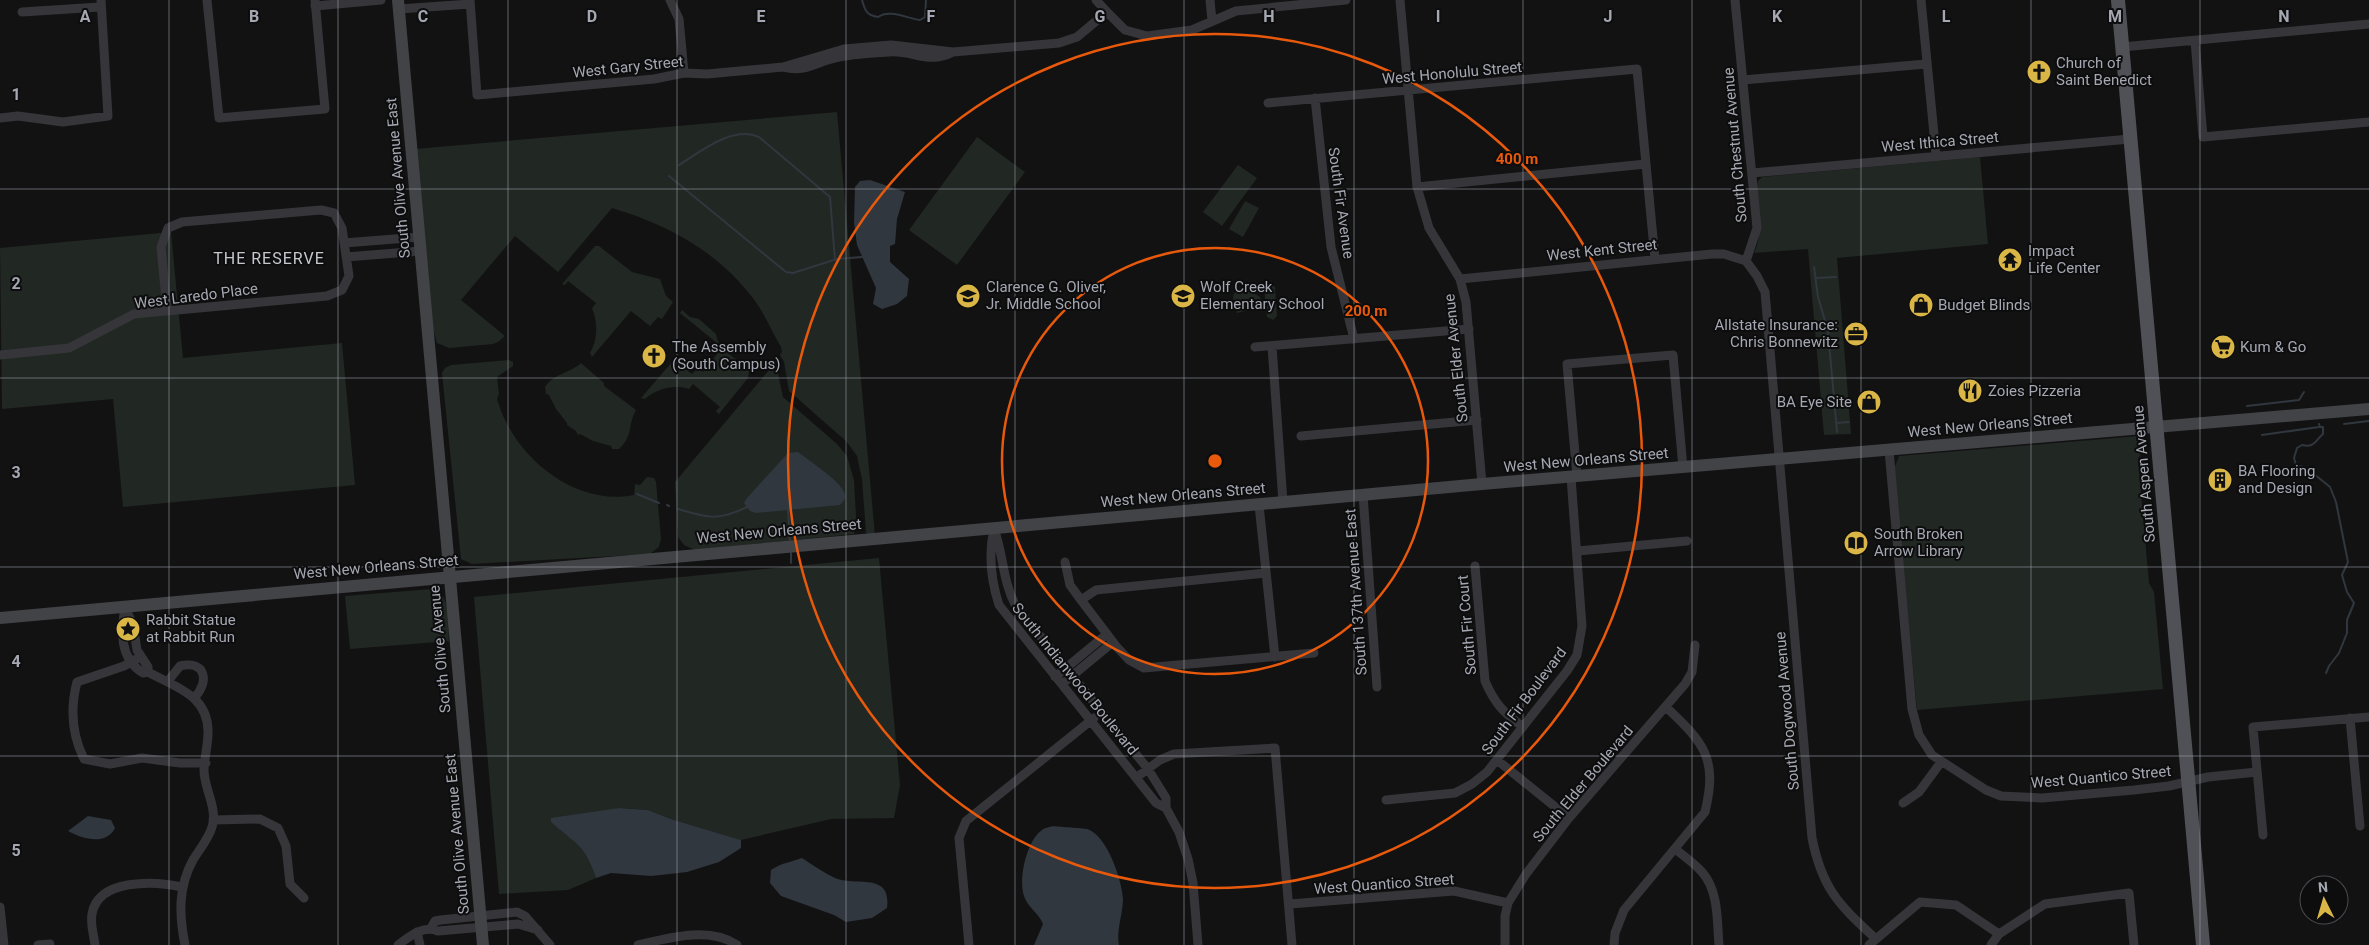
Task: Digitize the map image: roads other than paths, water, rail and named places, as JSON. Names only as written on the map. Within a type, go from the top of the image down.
[{"type":"main road","name":"South Aspen Avenue","points":[[2118,0],[2203,945]]},
{"type":"street","points":[[207,0],[219,118],[325,109],[315,3],[381,0]]},
{"type":"street","points":[[670,0],[679,19],[684,73]]},
{"type":"street","points":[[1096,0],[1125,30],[1147,36],[1181,33],[1236,11],[1305,2],[1346,0]]},
{"type":"street","points":[[1210,0],[1212,22]]},
{"type":"street","name":"South Elder Avenue","points":[[1400,0],[1417,187],[1430,228],[1460,279],[1469,329],[1482,484]]},
{"type":"street","name":"South Chestnut Avenue","points":[[1735,0],[1757,228],[1746,260]]},
{"type":"street","points":[[1921,0],[1936,155]]},
{"type":"street","points":[[398,5],[470,2]]},
{"type":"street","name":"West Gary Street","points":[[470,2],[477,95],[654,79],[684,73],[707,74],[783,67],[796,70],[837,58],[892,52],[932,59],[942,58],[953,52],[1069,40],[1083,33],[1107,12]]},
{"type":"street","points":[[0,118],[18,116],[63,122],[108,116],[100,3],[22,12]]},
{"type":"street","name":"South Olive Avenue East","points":[[398,5],[432,358],[450,576]]},
{"type":"street","points":[[2122,47],[2369,24]]},
{"type":"street","points":[[2195,41],[2203,137],[2369,122]]},
{"type":"street","points":[[1743,80],[1926,64]]},
{"type":"street","name":"West Honolulu Street","points":[[1268,103],[1637,69],[1646,164]]},
{"type":"street","name":"South Fir Avenue","points":[[1315,98],[1331,247],[1354,339]]},
{"type":"street","name":"West Ithica Street","points":[[1752,173],[2130,139]]},
{"type":"street","points":[[1417,187],[1646,164],[1655,259]]},
{"type":"street","points":[[167,310],[161,247],[168,228],[182,222],[321,210],[334,213],[342,228],[346,257],[421,251]]},
{"type":"street","points":[[344,243],[420,237]]},
{"type":"street","name":"West Kent Street","points":[[1460,279],[1655,259],[1724,254],[1746,260]]},
{"type":"street","name":"West Laredo Place","points":[[0,356],[69,348],[134,314],[327,296],[342,290],[349,276],[346,257]]},
{"type":"street","points":[[1746,260],[1765,292],[1778,460]]},
{"type":"street","points":[[1254,347],[1469,329]]},
{"type":"street","points":[[1272,346],[1283,502]]},
{"type":"street","name":"South Fir Boulevard","points":[[1386,800],[1455,793],[1472,784],[1487,772],[1497,760],[1577,654],[1582,626],[1567,364],[1673,355],[1683,468]]},
{"type":"street","name":"West New Orleans Street","points":[[0,618],[1482,484],[2369,409]]},
{"type":"street","points":[[1301,436],[1477,420]]},
{"type":"street","name":"West Quantico Street","points":[[1889,450],[1912,708],[1919,735],[1924,745],[1941,762],[1986,790],[2002,796],[2042,798],[2166,787],[2208,777],[2257,772]]},
{"type":"street","name":"South Dogwood Avenue","points":[[1778,460],[1812,838],[1820,870],[1835,899],[1872,942]]},
{"type":"street","name":"South 137th Avenue East","points":[[1363,495],[1377,687]]},
{"type":"street","points":[[1259,504],[1275,656]]},
{"type":"street","name":"South Indianwood Boulevard","points":[[994,529],[1001,548],[1007,590],[1026,620],[1148,769],[1166,798],[1166,808],[1179,832],[1188,859],[1193,883],[1198,945]]},
{"type":"street","name":"South Indianwood Boulevard","points":[[994,529],[990,549],[995,592],[999,605],[1156,803],[1166,808]]},
{"type":"street","points":[[1578,551],[1686,542]]},
{"type":"street","points":[[1065,562],[1070,585],[1106,634],[1130,660],[1144,668],[1314,653]]},
{"type":"street","name":"South Fir Court","points":[[1475,566],[1485,681],[1492,698],[1501,710],[1523,727]]},
{"type":"street","points":[[1081,600],[1096,590],[1266,573]]},
{"type":"street","name":"South Olive Avenue","points":[[450,576],[463,719]]},
{"type":"street","points":[[995,592],[1007,590]]},
{"type":"street","points":[[125,607],[133,624],[134,636],[140,657],[148,667],[148,672]]},
{"type":"street","points":[[125,607],[122,625],[126,655],[130,663],[143,672],[148,672],[168,681],[195,697],[204,712],[208,726],[204,769],[212,806],[213,826],[186,872],[182,887],[180,900],[185,945]]},
{"type":"street","points":[[1055,677],[1106,634]]},
{"type":"street","points":[[123,636],[134,636]]},
{"type":"street","points":[[1061,685],[1113,642]]},
{"type":"street","name":"South Elder Boulevard","points":[[1505,945],[1505,916],[1508,903],[1526,874],[1569,818],[1685,684],[1692,672],[1695,645]]},
{"type":"street","points":[[1087,651],[1093,659]]},
{"type":"street","points":[[140,657],[130,663],[77,682],[73,702],[75,737],[84,759],[110,764],[142,758],[180,763],[206,763]]},
{"type":"street","points":[[168,681],[180,666],[197,667],[203,672],[204,679],[202,687],[195,697]]},
{"type":"street","points":[[1614,945],[1615,933],[1624,910],[1705,812],[1710,793],[1709,767],[1704,747],[1689,729],[1666,707]]},
{"type":"street","points":[[969,945],[959,838],[966,821],[1100,712]]},
{"type":"street","points":[[2263,835],[2253,727],[2369,716]]},
{"type":"street","points":[[2350,718],[2360,826]]},
{"type":"street","name":"South Olive Avenue East","points":[[463,719],[483,945]]},
{"type":"street","points":[[1137,777],[1174,754],[1275,748],[1290,904],[1292,945]]},
{"type":"street","points":[[1497,760],[1569,818]]},
{"type":"street","points":[[1903,803],[1918,792],[1941,762]]},
{"type":"street","points":[[213,820],[260,819],[278,828],[286,846],[290,884],[304,898]]},
{"type":"street","points":[[1675,849],[1703,873],[1709,883],[1715,897],[1719,945]]},
{"type":"street","points":[[95,945],[91,924],[92,913],[103,895],[121,887],[163,883],[182,887]]},
{"type":"street","name":"West Quantico Street","points":[[1290,904],[1454,891],[1508,903]]},
{"type":"street","points":[[1991,945],[1999,934],[2046,904],[2129,893],[2134,945]]},
{"type":"street","points":[[1872,942],[1920,902],[1956,905],[1999,934]]},
{"type":"street","points":[[0,907],[4,945]]},
{"type":"street","points":[[398,945],[418,932],[430,928],[438,930],[456,929],[517,912],[525,916],[550,945]]},
{"type":"street","points":[[430,928],[435,921],[455,918],[481,921]]},
{"type":"street","points":[[455,918],[456,929]]},
{"type":"street","points":[[418,932],[420,945]]},
{"type":"street","points":[[639,945],[667,938],[700,936],[716,936],[737,945]]},
{"type":"street","points":[[38,945],[50,944]]},
{"type":"waterway","points":[[862,0],[864,7],[871,15],[878,17],[893,14],[920,20],[925,17],[926,0]]},
{"type":"waterway","points":[[679,165],[707,147],[728,137],[738,134],[749,134],[759,137],[830,197],[835,260]]},
{"type":"waterway","points":[[669,176],[786,272],[793,273],[837,259],[862,257]]},
{"type":"waterway","points":[[1814,267],[1818,297],[1828,331],[1837,432]]},
{"type":"waterway","points":[[1816,278],[1836,277]]},
{"type":"waterway","points":[[2247,406],[2299,400],[2304,392]]},
{"type":"waterway","points":[[2344,424],[2369,421]]},
{"type":"waterway","points":[[1836,423],[1849,422]]},
{"type":"waterway","points":[[2319,424],[2320,427],[2323,427],[2323,434],[2312,445],[2302,445],[2297,448],[2294,458],[2296,465],[2308,469],[2330,487],[2336,502],[2348,562],[2342,575],[2347,592],[2354,603],[2347,620],[2347,633],[2339,653],[2326,673]]},
{"type":"waterway","points":[[2262,435],[2319,427]]},
{"type":"waterway","points":[[637,494],[659,503]]},
{"type":"waterway","points":[[678,509],[713,517],[747,507]]},
{"type":"waterway","points":[[788,510],[789,526]]},
{"type":"waterway","points":[[789,533],[790,540]]},
{"type":"waterway","points":[[791,553],[791,563]]},
{"type":"place","name":"Church of Saint Benedict","points":[[2039,72]]},
{"type":"place","name":"Impact Life Center","points":[[2010,260]]},
{"type":"place","name":"Clarence G. Oliver, Jr. Middle School","points":[[968,296]]},
{"type":"place","name":"Wolf Creek Elementary School","points":[[1183,296]]},
{"type":"place","name":"Budget Blinds","points":[[1921,305]]},
{"type":"place","name":"Allstate Insurance: Chris Bonnewitz","points":[[1856,334]]},
{"type":"place","name":"Kum & Go","points":[[2223,347]]},
{"type":"place","name":"The Assembly (South Campus)","points":[[654,356]]},
{"type":"place","name":"Zoies Pizzeria","points":[[1970,391]]},
{"type":"place","name":"BA Eye Site","points":[[1869,402]]},
{"type":"place","name":"BA Flooring and Design","points":[[2220,480]]},
{"type":"place","name":"South Broken Arrow Library","points":[[1856,543]]},
{"type":"place","name":"Rabbit Statue at Rabbit Run","points":[[128,629]]},
{"type":"district","name":"THE RESERVE","points":[[269,258]]}]
